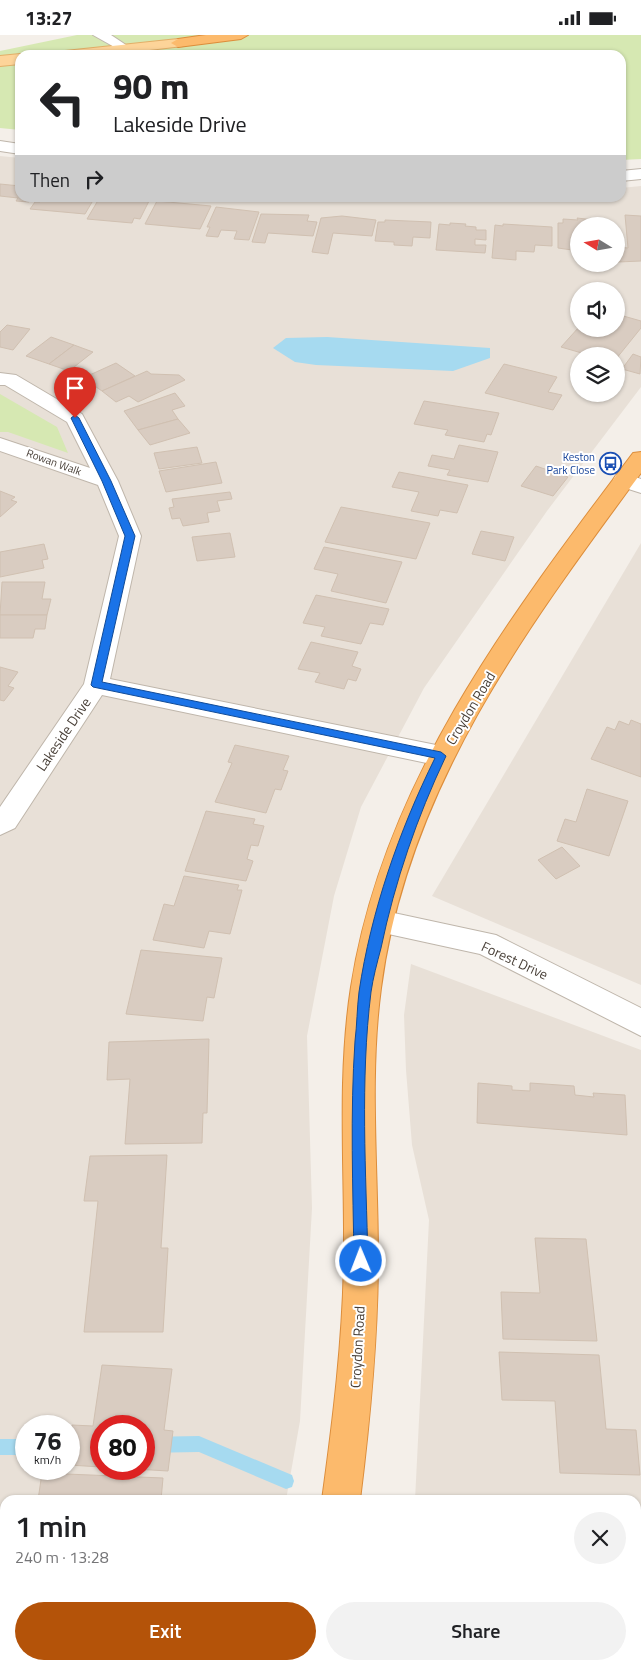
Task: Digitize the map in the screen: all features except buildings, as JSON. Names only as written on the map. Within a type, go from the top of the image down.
[{"type":"highway","points":[[178,43],[241,35]]},
{"type":"highway","name":"Croydon Road","points":[[343,1495],[355,1385],[359,1321],[360,1044],[365,992],[380,922],[398,860],[421,798],[441,756],[516,634],[633,483],[641,457]]},
{"type":"main road","points":[[115,50],[178,43]]},
{"type":"main road","points":[[0,61],[15,60]]},
{"type":"street","points":[[100,35],[125,49]]},
{"type":"street","points":[[0,146],[15,148]]},
{"type":"street","points":[[626,176],[641,174]]},
{"type":"street","name":"Rowan Walk","points":[[0,379],[8,379],[75,418],[107,481],[130,536],[96,685]]},
{"type":"street","name":"Rowan Walk","points":[[0,444],[107,481]]},
{"type":"street","name":"Lakeside Drive","points":[[0,825],[5,821],[96,685],[441,756]]},
{"type":"street","name":"Forest Drive","points":[[380,922],[486,943],[641,1023]]},
{"type":"shaded area","points":[[0,156],[15,158],[15,202],[626,202],[626,188],[641,186],[641,387],[547,511],[424,688],[361,807],[334,896],[307,1036],[312,1208],[300,1421],[287,1495],[0,1495]]},
{"type":"shaded area","points":[[641,543],[641,985],[432,896]]},
{"type":"shaded area","points":[[411,964],[641,1050],[641,1495],[415,1495],[429,1220],[412,1145],[404,1015]]},
{"type":"green space","points":[[77,35],[641,35],[641,159],[626,160],[626,50],[15,50],[15,130],[0,128],[0,51]]},
{"type":"green space","points":[[0,394],[57,427],[68,453],[8,432],[0,432]]},
{"type":"water","points":[[327,337],[490,348],[490,358],[453,371],[316,365],[295,362],[273,348],[286,338]]},
{"type":"waterway","points":[[155,1445],[199,1444],[286,1481]]},
{"type":"waterway","points":[[80,1447],[90,1446]]},
{"type":"waterway","points":[[0,1447],[15,1447]]},
{"type":"place","name":"Keston Park Close","points":[[611,463]]},
{"type":"route","points":[[75,418],[107,481],[130,536],[96,685],[441,756],[421,798],[398,860],[380,922],[365,992],[359,1053],[358,1091],[361,1261]]}]
